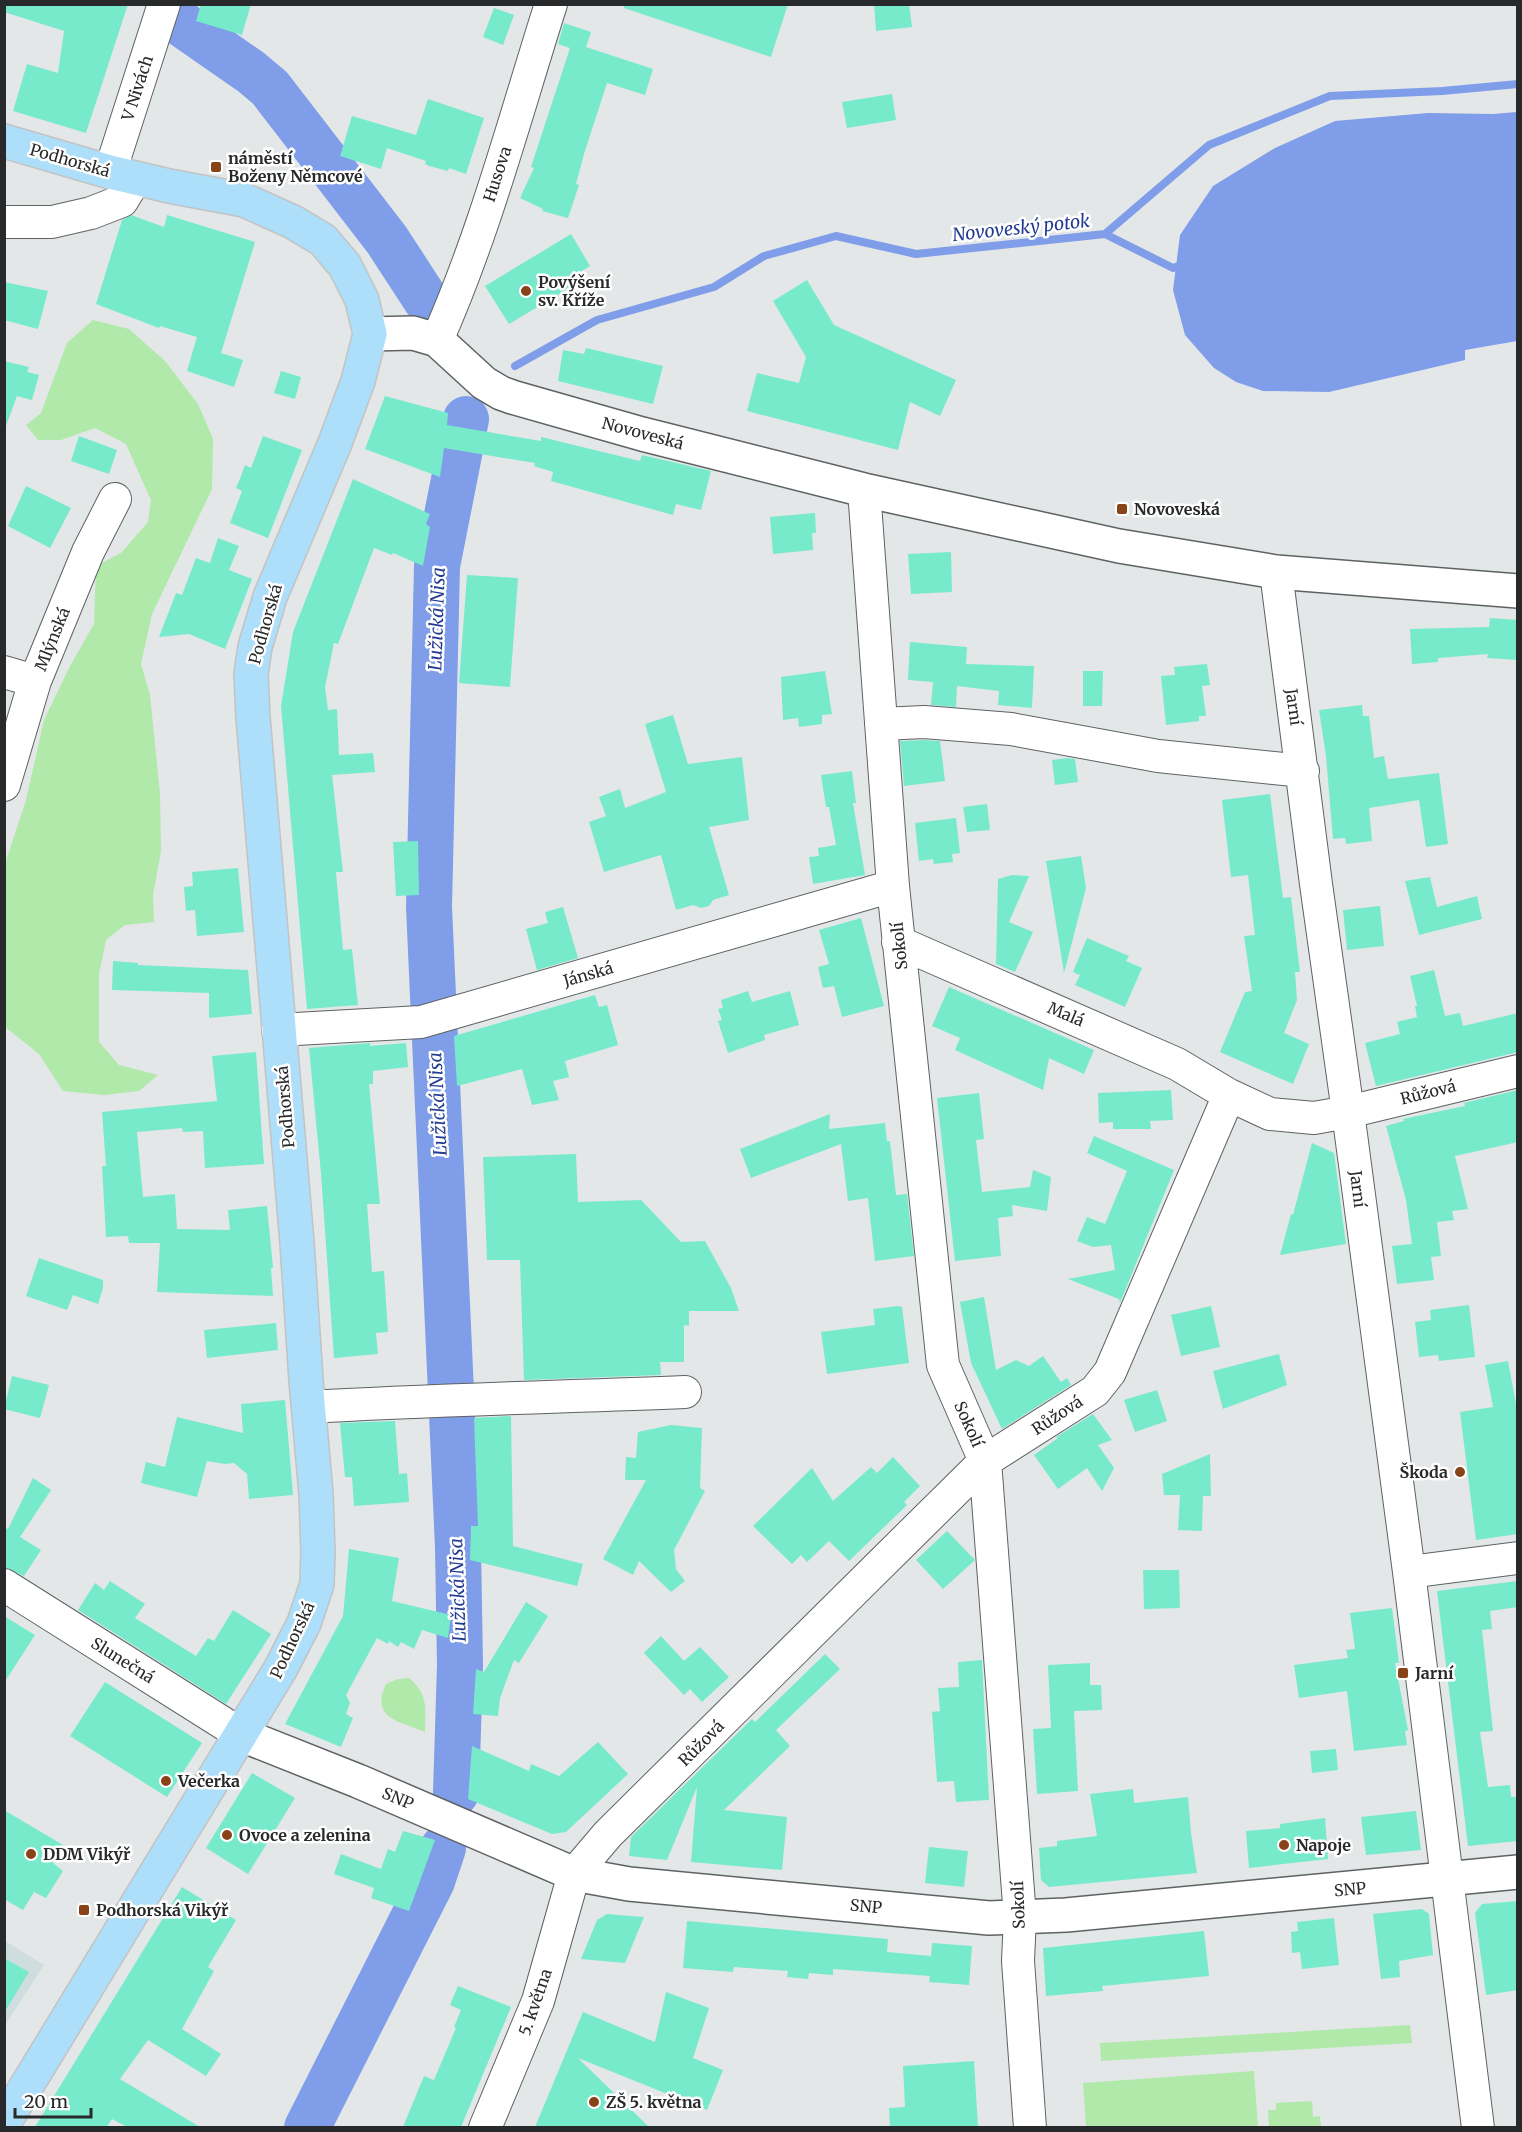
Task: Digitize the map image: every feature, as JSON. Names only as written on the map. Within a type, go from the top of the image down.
[{"type":"main road","name":"Podhorská","points":[[4,141],[123,175],[244,200],[293,222],[323,240],[345,266],[363,300],[370,334],[358,381],[335,443],[270,597],[255,647],[251,674],[316,1494],[317,1584],[304,1623],[242,1735],[4,2122]]},
{"type":"street","name":"V Nivách","points":[[123,175],[164,4]]},
{"type":"street","name":"Husova","points":[[437,340],[456,298],[471,256],[551,4]]},
{"type":"street","name":"Podhorská","points":[[4,222],[52,222],[91,213],[122,201],[123,175]]},
{"type":"street","points":[[370,334],[413,333],[437,340]]},
{"type":"street","name":"Novoveská","points":[[437,340],[484,383],[512,398],[642,434],[864,490],[1119,546],[1276,572],[1518,591]]},
{"type":"street","name":"Sokolí","points":[[864,490],[898,942],[943,1365],[986,1461],[1020,1917],[1018,1961],[1030,2127]]},
{"type":"street","name":"Mlýnská","points":[[4,785],[35,681],[88,552],[115,499]]},
{"type":"street","name":"Jarní","points":[[1276,572],[1409,1572],[1478,2127]]},
{"type":"street","points":[[4,672],[35,681]]},
{"type":"street","points":[[881,724],[924,722],[1011,729],[1158,756],[1303,771]]},
{"type":"street","name":"Jánská","points":[[278,1029],[421,1022],[893,886]]},
{"type":"street","name":"Malá","points":[[898,942],[1177,1064],[1230,1095]]},
{"type":"street","name":"Růžová","points":[[574,1874],[608,1834],[986,1461],[1095,1391],[1110,1372],[1230,1095],[1270,1114],[1314,1118],[1518,1071]]},
{"type":"street","points":[[308,1407],[437,1400],[473,1401],[685,1392]]},
{"type":"street","points":[[1409,1572],[1518,1558]]},
{"type":"street","name":"Slunečná","points":[[4,1585],[242,1735]]},
{"type":"street","name":"SNP","points":[[242,1735],[358,1781],[574,1874],[641,1885],[989,1918],[1066,1916],[1518,1872]]},
{"type":"street","name":"5. května","points":[[485,2127],[538,2001],[574,1874]]},
{"type":"shaded area","points":[[5,1941],[44,1965],[5,2025]]},
{"type":"green space","points":[[93,320],[129,329],[165,361],[198,404],[213,439],[212,489],[152,614],[141,664],[150,695],[160,794],[161,851],[153,895],[154,922],[125,925],[106,940],[99,974],[99,1042],[119,1065],[158,1075],[139,1091],[104,1095],[63,1091],[39,1054],[5,1027],[5,864],[26,800],[44,720],[70,666],[94,624],[96,566],[121,553],[148,522],[151,500],[126,444],[95,428],[61,440],[38,440],[26,425],[41,413],[67,343]]},
{"type":"green space","points":[[409,1678],[423,1696],[425,1732],[397,1721],[384,1712],[382,1696],[386,1684],[398,1679]]},
{"type":"green space","points":[[1410,2025],[1412,2043],[1101,2061],[1100,2043]]},
{"type":"green space","points":[[1254,2071],[1258,2127],[1086,2127],[1083,2083]]},
{"type":"green space","points":[[1312,2101],[1313,2117],[1320,2116],[1321,2127],[1269,2127],[1268,2110],[1276,2110],[1276,2103]]},
{"type":"water","points":[[1517,112],[1517,341],[1465,350],[1465,360],[1329,392],[1263,391],[1236,382],[1214,368],[1185,335],[1173,290],[1180,235],[1213,186],[1275,148],[1335,121],[1428,113]]},
{"type":"building","points":[[4,4],[128,4],[86,133],[13,111],[27,64],[58,73],[64,31],[4,12]]},
{"type":"building","points":[[201,4],[251,4],[242,35],[196,21]]},
{"type":"building","points":[[625,4],[788,4],[771,57],[624,8]]},
{"type":"building","points":[[874,4],[909,4],[912,27],[876,31]]},
{"type":"building","points":[[494,8],[514,15],[503,45],[483,37]]},
{"type":"building","points":[[564,23],[591,32],[586,47],[653,69],[645,95],[607,83],[584,154],[576,184],[579,185],[568,218],[542,211],[543,209],[520,198],[534,168],[531,167],[570,48],[558,44]]},
{"type":"building","points":[[892,94],[896,120],[847,128],[842,102]]},
{"type":"building","points":[[428,99],[484,118],[466,174],[449,168],[448,171],[429,166],[425,164],[426,161],[387,148],[381,169],[340,156],[352,116],[416,135]]},
{"type":"building","points":[[131,215],[164,227],[167,215],[255,242],[221,353],[243,360],[234,387],[187,371],[197,337],[160,326],[159,328],[96,304],[122,220]]},
{"type":"building","name":"Povýšení sv. Kříže","points":[[571,234],[590,266],[572,277],[576,284],[509,324],[485,286]]},
{"type":"building","points":[[807,280],[834,325],[956,380],[940,416],[910,402],[898,450],[747,411],[757,373],[799,383],[806,357],[773,301]]},
{"type":"building","points":[[4,282],[48,291],[38,329],[4,320]]},
{"type":"building","points":[[586,348],[663,366],[653,404],[558,381],[563,350],[584,354]]},
{"type":"building","points":[[4,361],[29,367],[27,372],[39,375],[32,400],[17,396],[6,426]]},
{"type":"building","points":[[281,371],[301,377],[295,399],[274,393]]},
{"type":"building","points":[[385,396],[448,413],[447,425],[541,441],[541,437],[640,461],[642,455],[711,471],[701,510],[676,504],[673,515],[551,481],[553,472],[534,466],[535,463],[444,448],[440,477],[365,449]]},
{"type":"building","points":[[79,436],[117,450],[109,474],[71,461]]},
{"type":"building","points":[[263,436],[302,450],[268,538],[230,523],[242,491],[236,488],[245,465],[251,468]]},
{"type":"building","points":[[353,479],[430,514],[426,524],[430,527],[423,566],[393,553],[392,555],[374,548],[338,644],[334,643],[325,687],[328,710],[337,709],[339,755],[373,753],[375,772],[332,775],[343,872],[336,872],[343,950],[352,949],[358,1005],[307,1009],[281,706],[293,632]]},
{"type":"building","points":[[26,486],[71,508],[50,548],[8,526]]},
{"type":"building","points":[[815,513],[816,533],[812,533],[813,550],[773,554],[770,517]]},
{"type":"building","points":[[218,538],[239,546],[229,570],[252,579],[225,649],[189,634],[159,637],[176,593],[182,595],[196,558],[210,563]]},
{"type":"building","points":[[951,552],[952,592],[911,594],[908,554]]},
{"type":"building","points":[[467,575],[518,578],[510,687],[459,683]]},
{"type":"building","points":[[1490,618],[1518,620],[1518,660],[1487,658],[1488,654],[1438,658],[1438,662],[1412,664],[1410,629],[1489,627]]},
{"type":"building","points":[[910,642],[967,647],[966,664],[1034,666],[1032,708],[998,705],[999,691],[957,686],[956,707],[931,705],[933,682],[908,680]]},
{"type":"building","points":[[1207,664],[1210,685],[1202,686],[1206,716],[1199,716],[1199,721],[1166,725],[1161,676],[1175,675],[1174,667]]},
{"type":"building","points":[[825,671],[832,714],[822,715],[822,724],[799,727],[798,718],[783,720],[781,677]]},
{"type":"building","points":[[1083,671],[1103,671],[1102,706],[1083,706]]},
{"type":"building","points":[[1362,705],[1363,716],[1369,716],[1374,758],[1384,756],[1388,779],[1439,773],[1448,844],[1426,847],[1419,800],[1369,808],[1372,841],[1346,844],[1345,838],[1333,839],[1326,756],[1319,710]]},
{"type":"building","points":[[673,715],[688,764],[742,757],[749,820],[709,827],[729,895],[713,900],[709,906],[701,908],[693,905],[676,910],[661,855],[604,872],[589,822],[606,816],[599,797],[620,789],[625,808],[666,792],[645,724]]},
{"type":"building","points":[[900,741],[940,741],[945,781],[904,786]]},
{"type":"building","points":[[1075,759],[1078,782],[1055,785],[1052,760]]},
{"type":"building","points":[[852,771],[856,803],[853,803],[865,875],[813,884],[809,857],[819,856],[818,848],[836,845],[829,807],[826,807],[821,775]]},
{"type":"building","points":[[1270,794],[1283,898],[1291,897],[1300,972],[1295,972],[1297,1000],[1284,1033],[1309,1044],[1293,1084],[1220,1052],[1245,992],[1252,991],[1244,936],[1255,935],[1248,875],[1231,877],[1222,800]]},
{"type":"building","points":[[987,804],[990,830],[967,832],[963,807]]},
{"type":"building","points":[[956,818],[960,853],[952,854],[953,862],[934,864],[933,859],[919,861],[915,823]]},
{"type":"building","points":[[418,841],[419,895],[396,896],[393,842]]},
{"type":"building","points":[[1081,856],[1086,888],[1064,973],[1046,861]]},
{"type":"building","points":[[238,868],[244,932],[197,936],[195,910],[186,911],[184,887],[193,886],[192,872]]},
{"type":"building","points":[[1012,875],[1029,876],[1009,922],[1033,932],[1015,972],[996,964],[998,879]]},
{"type":"building","points":[[1430,877],[1437,907],[1477,896],[1482,919],[1419,935],[1405,881]]},
{"type":"building","points":[[1380,906],[1384,946],[1347,950],[1343,910]]},
{"type":"building","points":[[563,907],[578,958],[537,970],[526,929],[548,923],[545,912]]},
{"type":"building","points":[[861,918],[884,1006],[842,1017],[834,986],[823,988],[818,967],[829,964],[819,930]]},
{"type":"building","points":[[1087,938],[1129,956],[1126,961],[1142,968],[1125,1007],[1075,985],[1080,975],[1073,972]]},
{"type":"building","points":[[113,961],[138,963],[138,965],[248,970],[252,1014],[209,1018],[209,993],[112,990]]},
{"type":"building","points":[[1434,970],[1445,1016],[1460,1013],[1463,1026],[1518,1013],[1518,1052],[1376,1086],[1365,1043],[1400,1034],[1397,1022],[1417,1017],[1415,1006],[1417,1006],[1410,976]]},
{"type":"building","points":[[949,987],[1094,1050],[1084,1074],[1049,1058],[1043,1090],[955,1050],[960,1038],[932,1026]]},
{"type":"building","points":[[748,991],[752,1002],[790,991],[799,1025],[764,1035],[765,1040],[728,1053],[718,1021],[722,1020],[718,1009],[723,1008],[721,1000]]},
{"type":"building","points":[[595,995],[599,1007],[607,1005],[618,1045],[565,1061],[569,1077],[553,1081],[559,1100],[532,1105],[522,1069],[457,1086],[454,1036]]},
{"type":"building","points":[[370,1043],[370,1046],[406,1043],[408,1067],[373,1071],[373,1084],[369,1084],[380,1204],[367,1204],[372,1272],[384,1271],[388,1332],[376,1333],[378,1354],[334,1358],[321,1174],[309,1048]]},
{"type":"building","points":[[256,1052],[264,1164],[205,1168],[203,1131],[183,1132],[182,1128],[137,1132],[143,1197],[175,1194],[177,1229],[230,1230],[228,1210],[267,1206],[273,1268],[271,1268],[273,1296],[157,1292],[160,1243],[129,1243],[128,1236],[106,1237],[102,1166],[106,1166],[102,1112],[217,1101],[212,1056]]},
{"type":"building","points":[[1171,1090],[1173,1120],[1150,1121],[1151,1129],[1113,1129],[1113,1122],[1099,1123],[1098,1093]]},
{"type":"building","points":[[1518,1090],[1518,1142],[1455,1156],[1468,1209],[1452,1211],[1454,1220],[1437,1222],[1441,1256],[1431,1257],[1434,1280],[1397,1284],[1392,1246],[1412,1244],[1406,1200],[1386,1126],[1404,1121],[1403,1119],[1465,1106],[1464,1103]]},
{"type":"building","points":[[979,1093],[984,1139],[976,1140],[982,1192],[1030,1187],[1033,1170],[1051,1177],[1047,1211],[1012,1205],[1013,1216],[998,1218],[1001,1256],[955,1261],[937,1098]]},
{"type":"building","points":[[830,1114],[829,1129],[885,1123],[887,1141],[890,1141],[896,1195],[907,1194],[914,1256],[875,1261],[868,1198],[848,1201],[841,1144],[751,1178],[740,1149]]},
{"type":"building","points":[[1094,1136],[1174,1170],[1120,1303],[1119,1299],[1068,1279],[1115,1270],[1111,1245],[1093,1247],[1077,1241],[1087,1217],[1105,1224],[1127,1171],[1087,1153]]},
{"type":"building","points":[[1312,1143],[1334,1153],[1346,1244],[1280,1255],[1291,1214],[1293,1215]]},
{"type":"building","points":[[576,1154],[578,1202],[641,1200],[681,1242],[705,1241],[731,1288],[739,1311],[689,1311],[689,1326],[684,1325],[684,1362],[660,1362],[661,1375],[524,1380],[520,1260],[487,1260],[483,1157]]},
{"type":"building","points":[[39,1258],[103,1280],[98,1304],[73,1295],[67,1310],[26,1296]]},
{"type":"building","points":[[984,1297],[996,1370],[1016,1360],[1029,1366],[1043,1356],[1061,1382],[1067,1378],[1071,1385],[1002,1429],[971,1363],[960,1302]]},
{"type":"building","points":[[1469,1305],[1475,1357],[1439,1361],[1438,1355],[1419,1357],[1415,1322],[1431,1320],[1430,1310]]},
{"type":"building","points":[[1211,1306],[1220,1347],[1181,1356],[1171,1315]]},
{"type":"building","points":[[902,1307],[909,1363],[827,1374],[821,1332],[875,1325],[873,1309]]},
{"type":"building","points":[[276,1323],[278,1350],[207,1358],[204,1330]]},
{"type":"building","points":[[1279,1354],[1287,1385],[1223,1409],[1213,1371]]},
{"type":"building","points":[[1508,1361],[1516,1404],[1518,1404],[1518,1534],[1476,1540],[1460,1412],[1493,1407],[1485,1365]]},
{"type":"building","points":[[12,1376],[49,1385],[40,1418],[4,1409]]},
{"type":"building","points":[[1157,1390],[1167,1421],[1135,1432],[1124,1400]]},
{"type":"building","points":[[285,1400],[293,1495],[249,1499],[247,1474],[234,1463],[207,1461],[197,1497],[141,1483],[146,1462],[165,1467],[177,1417],[243,1433],[241,1404]]},
{"type":"building","points":[[1093,1414],[1112,1440],[1098,1445],[1114,1468],[1102,1491],[1087,1468],[1058,1489],[1034,1455],[1058,1438],[1056,1437]]},
{"type":"building","points":[[511,1416],[513,1546],[583,1564],[577,1586],[470,1560],[471,1526],[478,1526],[474,1418]]},
{"type":"building","points":[[395,1421],[399,1474],[407,1473],[409,1502],[354,1506],[352,1477],[345,1477],[340,1423]]},
{"type":"building","points":[[671,1425],[702,1428],[700,1488],[705,1491],[674,1550],[676,1569],[685,1581],[671,1592],[639,1561],[633,1575],[603,1559],[646,1480],[625,1480],[626,1457],[636,1458],[638,1432]]},
{"type":"building","points":[[1210,1454],[1211,1496],[1203,1496],[1202,1531],[1178,1530],[1180,1495],[1164,1495],[1162,1474]]},
{"type":"building","points":[[893,1457],[920,1486],[904,1502],[907,1505],[849,1561],[829,1541],[807,1562],[801,1555],[792,1564],[753,1526],[812,1468],[833,1501],[871,1467],[877,1473]]},
{"type":"building","points":[[33,1478],[51,1490],[20,1537],[41,1550],[24,1576],[4,1567],[4,1527],[8,1529]]},
{"type":"building","points":[[947,1531],[975,1560],[943,1589],[916,1560]]},
{"type":"building","points":[[349,1549],[399,1558],[392,1601],[451,1615],[448,1638],[422,1630],[414,1649],[401,1642],[398,1647],[389,1641],[388,1644],[377,1638],[346,1695],[350,1703],[346,1714],[353,1718],[341,1747],[285,1724],[343,1616]]},
{"type":"building","points":[[1143,1570],[1179,1570],[1180,1608],[1144,1609]]},
{"type":"building","points":[[110,1581],[145,1604],[135,1618],[196,1656],[208,1638],[214,1641],[233,1610],[271,1634],[226,1704],[78,1610],[95,1583],[104,1590]]},
{"type":"building","points":[[1518,1581],[1518,1607],[1490,1611],[1492,1629],[1482,1630],[1493,1731],[1480,1732],[1488,1787],[1510,1785],[1511,1797],[1518,1797],[1518,1841],[1468,1846],[1437,1591]]},
{"type":"building","points":[[526,1602],[548,1616],[519,1663],[514,1660],[500,1698],[498,1716],[473,1714],[476,1669],[484,1672]]},
{"type":"building","points":[[1392,1608],[1399,1663],[1395,1663],[1408,1730],[1405,1731],[1407,1745],[1354,1751],[1347,1691],[1299,1698],[1294,1665],[1348,1658],[1346,1650],[1355,1649],[1350,1613]]},
{"type":"building","points":[[4,1616],[35,1635],[4,1683]]},
{"type":"building","points":[[661,1636],[684,1661],[700,1647],[729,1677],[702,1702],[690,1689],[684,1695],[644,1653]]},
{"type":"building","points":[[825,1654],[840,1669],[776,1730],[790,1746],[724,1810],[787,1817],[782,1870],[691,1862],[697,1787],[667,1860],[629,1856],[631,1837],[752,1719],[755,1722]]},
{"type":"building","points":[[982,1660],[989,1800],[956,1802],[954,1781],[937,1782],[932,1712],[940,1711],[938,1688],[959,1687],[958,1662]]},
{"type":"building","points":[[1090,1663],[1090,1685],[1101,1685],[1102,1710],[1074,1711],[1078,1791],[1037,1794],[1033,1729],[1051,1728],[1048,1665]]},
{"type":"building","points":[[105,1682],[202,1743],[167,1797],[70,1736]]},
{"type":"building","points":[[598,1742],[628,1774],[566,1832],[552,1834],[468,1799],[472,1746],[529,1771],[531,1764],[559,1776]]},
{"type":"building","points":[[1336,1749],[1338,1770],[1312,1773],[1310,1751]]},
{"type":"building","points":[[252,1773],[295,1798],[248,1874],[206,1848]]},
{"type":"building","points":[[1133,1789],[1134,1803],[1188,1797],[1197,1873],[1049,1887],[1041,1880],[1039,1848],[1057,1846],[1057,1841],[1097,1836],[1090,1794]]},
{"type":"building","name":"DDM Vikýř","points":[[4,1810],[63,1845],[53,1863],[63,1871],[46,1898],[34,1892],[23,1910],[4,1899]]},
{"type":"building","points":[[1416,1811],[1421,1850],[1366,1855],[1361,1817]]},
{"type":"building","name":"Napoje","points":[[1325,1818],[1328,1859],[1249,1868],[1246,1831],[1280,1828],[1280,1824]]},
{"type":"building","points":[[403,1831],[435,1840],[409,1911],[371,1898],[374,1888],[334,1874],[341,1854],[381,1869],[388,1849],[395,1852]]},
{"type":"building","points":[[929,1847],[968,1851],[964,1887],[925,1883]]},
{"type":"building","points":[[182,1887],[236,1920],[208,1967],[214,1971],[182,2029],[221,2054],[206,2076],[148,2040],[120,2079],[200,2127],[127,2127],[112,2119],[107,2127],[35,2127]]},
{"type":"building","points":[[1518,1901],[1518,1990],[1486,1995],[1475,1913],[1482,1904]]},
{"type":"building","points":[[1422,1909],[1429,1914],[1433,1955],[1399,1961],[1400,1977],[1381,1979],[1373,1914]]},
{"type":"building","points":[[607,1914],[644,1917],[625,1963],[581,1959],[597,1920]]},
{"type":"building","points":[[1334,1918],[1339,1965],[1302,1969],[1300,1952],[1292,1953],[1291,1932],[1298,1931],[1297,1922]]},
{"type":"building","points":[[687,1921],[888,1939],[887,1952],[931,1956],[932,1943],[972,1946],[969,1985],[929,1982],[930,1976],[833,1969],[833,1975],[809,1973],[808,1979],[787,1977],[788,1971],[734,1967],[733,1972],[683,1968]]},
{"type":"building","points":[[1204,1931],[1209,1976],[1102,1986],[1103,1991],[1046,1996],[1043,1948]]},
{"type":"building","points":[[4,1958],[29,1972],[4,2013]]},
{"type":"building","points":[[458,1986],[511,2007],[461,2127],[403,2127],[424,2076],[434,2080],[456,2028],[454,2027],[461,2010],[450,2005]]},
{"type":"building","points":[[666,1992],[709,2008],[693,2058],[723,2070],[707,2110],[578,2058],[649,2127],[535,2127],[583,2012],[655,2042]]},
{"type":"building","points":[[974,2061],[978,2127],[890,2127],[889,2108],[905,2107],[903,2066]]},
{"type":"waterway","name":"Lužická Nisa","points":[[182,24],[270,88],[387,240],[426,300]]},
{"type":"waterway","name":"Novoveský potok","points":[[515,366],[597,320],[714,287],[764,256],[836,236],[916,254],[1105,234],[1209,145],[1330,96],[1442,91],[1518,84]]},
{"type":"waterway","points":[[1105,234],[1173,268],[1184,264]]},
{"type":"waterway","name":"Lužická Nisa","points":[[456,1793],[460,1665],[458,1547],[429,907],[437,566],[466,419]]},
{"type":"waterway","name":"Lužická Nisa","points":[[307,2128],[432,1881],[443,1848]]},
{"type":"place","name":"náměstí Boženy Němcové","points":[[216,167]]},
{"type":"place","name":"Povýšení sv. Kříže","points":[[526,291]]},
{"type":"place","name":"Novoveská","points":[[1122,509]]},
{"type":"place","name":"Škoda","points":[[1460,1472]]},
{"type":"place","name":"Jarní","points":[[1403,1673]]},
{"type":"place","name":"Večerka","points":[[166,1781]]},
{"type":"place","name":"Ovoce a zelenina","points":[[227,1835]]},
{"type":"place","name":"Napoje","points":[[1284,1845]]},
{"type":"place","name":"DDM Vikýř","points":[[31,1854]]},
{"type":"place","name":"Podhorská Vikýř","points":[[84,1910]]},
{"type":"place","name":"ZŠ 5. května","points":[[594,2102]]}]
